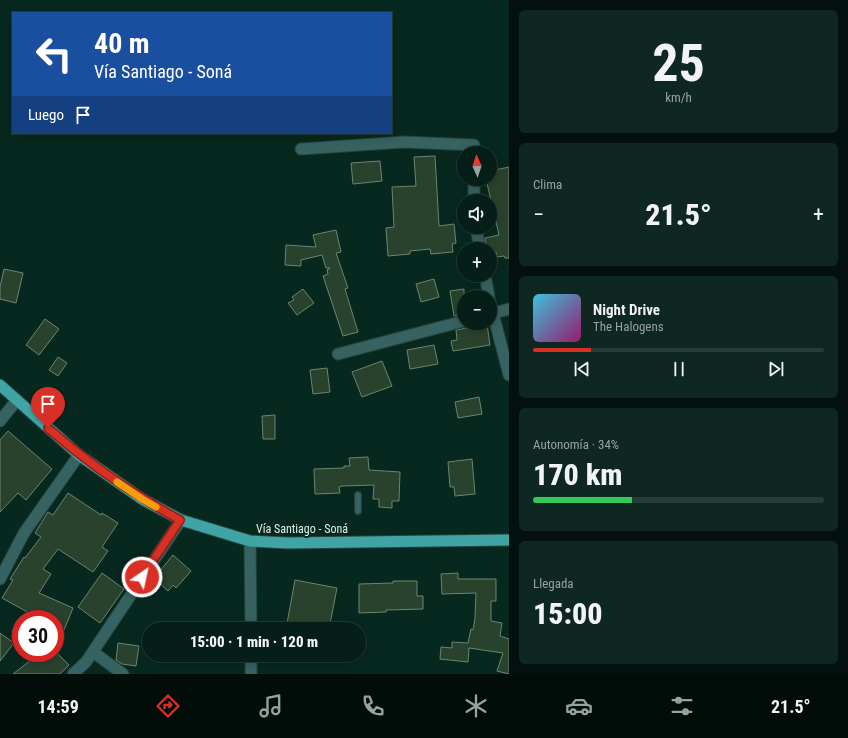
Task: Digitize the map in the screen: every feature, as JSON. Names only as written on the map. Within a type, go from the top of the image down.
[{"type":"main road","name":"Vía Santiago - Soná","points":[[0,385],[79,455],[142,499],[180,520],[250,542],[288,543],[509,540]]},
{"type":"street","points":[[301,150],[404,142],[474,146]]},
{"type":"street","points":[[497,312],[509,309]]},
{"type":"street","points":[[338,354],[457,323]]},
{"type":"street","points":[[496,330],[509,375]]},
{"type":"street","points":[[0,421],[17,400]]},
{"type":"street","points":[[0,579],[24,533],[79,455]]},
{"type":"street","points":[[73,674],[86,662],[93,652],[180,520]]},
{"type":"street","points":[[250,542],[250,622]]},
{"type":"street","points":[[93,652],[123,674]]},
{"type":"street","points":[[251,662],[251,674]]},
{"type":"lane","points":[[358,495],[358,511]]},
{"type":"building","points":[[435,156],[439,226],[454,224],[456,243],[452,244],[453,252],[431,254],[430,249],[410,251],[410,254],[388,256],[386,228],[394,227],[392,187],[416,186],[414,157]]},
{"type":"building","points":[[380,161],[382,181],[353,184],[351,163]]},
{"type":"building","points":[[509,167],[509,258],[505,258],[504,256],[497,257],[497,242],[486,242],[485,238],[499,235],[497,226],[497,194],[489,194],[488,186],[497,186],[497,170]]},
{"type":"building","points":[[336,230],[341,252],[336,253],[348,288],[345,289],[358,332],[343,336],[323,276],[328,274],[327,270],[330,268],[326,268],[322,255],[301,260],[301,266],[285,265],[286,245],[316,247],[313,235]]},
{"type":"building","points":[[4,269],[23,273],[16,303],[0,299],[0,287]]},
{"type":"building","points":[[434,279],[439,297],[421,302],[416,284]]},
{"type":"building","points":[[303,289],[314,303],[297,315],[288,303],[294,300],[292,297]]},
{"type":"building","points":[[457,290],[457,315],[454,316],[450,291]]},
{"type":"building","points":[[45,319],[59,329],[39,355],[26,345]]},
{"type":"building","points":[[456,330],[488,330],[490,345],[453,351],[451,341],[457,340]]},
{"type":"building","points":[[434,345],[438,364],[410,369],[407,350]]},
{"type":"building","points":[[58,357],[67,363],[58,376],[49,370]]},
{"type":"building","points":[[382,361],[392,386],[362,397],[352,372]]},
{"type":"building","points":[[327,368],[330,392],[313,394],[310,370]]},
{"type":"building","points":[[479,397],[482,414],[458,418],[455,402]]},
{"type":"building","points":[[275,415],[275,439],[263,439],[262,416]]},
{"type":"building","points":[[8,431],[52,469],[26,500],[18,493],[0,512],[0,440]]},
{"type":"building","points":[[368,457],[369,470],[400,472],[399,501],[392,501],[392,508],[379,507],[379,499],[373,499],[374,485],[342,486],[339,487],[340,493],[315,494],[314,469],[344,468],[344,466],[350,466],[349,458]]},
{"type":"building","points":[[472,459],[475,494],[455,496],[454,487],[450,487],[448,462]]},
{"type":"building","points":[[68,493],[101,515],[102,513],[118,523],[102,547],[108,551],[93,572],[58,549],[43,569],[51,574],[39,593],[73,608],[64,630],[64,610],[24,610],[2,598],[13,580],[10,579],[24,557],[25,558],[41,537],[35,533],[48,512],[53,515]]},
{"type":"building","points":[[173,555],[191,571],[176,588],[173,585],[168,591],[154,578]]},
{"type":"building","points":[[102,573],[124,589],[100,623],[78,607]]},
{"type":"building","points":[[458,573],[458,579],[496,579],[496,601],[491,601],[491,621],[502,623],[500,636],[509,639],[509,674],[497,671],[503,653],[469,648],[468,662],[440,659],[441,647],[452,648],[452,642],[468,643],[471,629],[473,630],[476,593],[442,594],[441,574]]},
{"type":"building","points":[[295,580],[337,588],[330,622],[287,622]]},
{"type":"building","points":[[393,581],[417,581],[417,596],[423,596],[423,609],[386,610],[386,612],[359,613],[359,584],[393,583]]},
{"type":"building","points":[[0,633],[12,642],[12,646],[0,661]]},
{"type":"building","points":[[118,643],[139,646],[136,666],[122,664],[116,660]]},
{"type":"building","points":[[64,660],[69,665],[60,674],[13,674],[28,662],[64,662]]},
{"type":"slow traffic","points":[[117,482],[156,507]]},
{"type":"route","points":[[48,428],[79,455],[142,499],[180,520],[142,577]]}]
